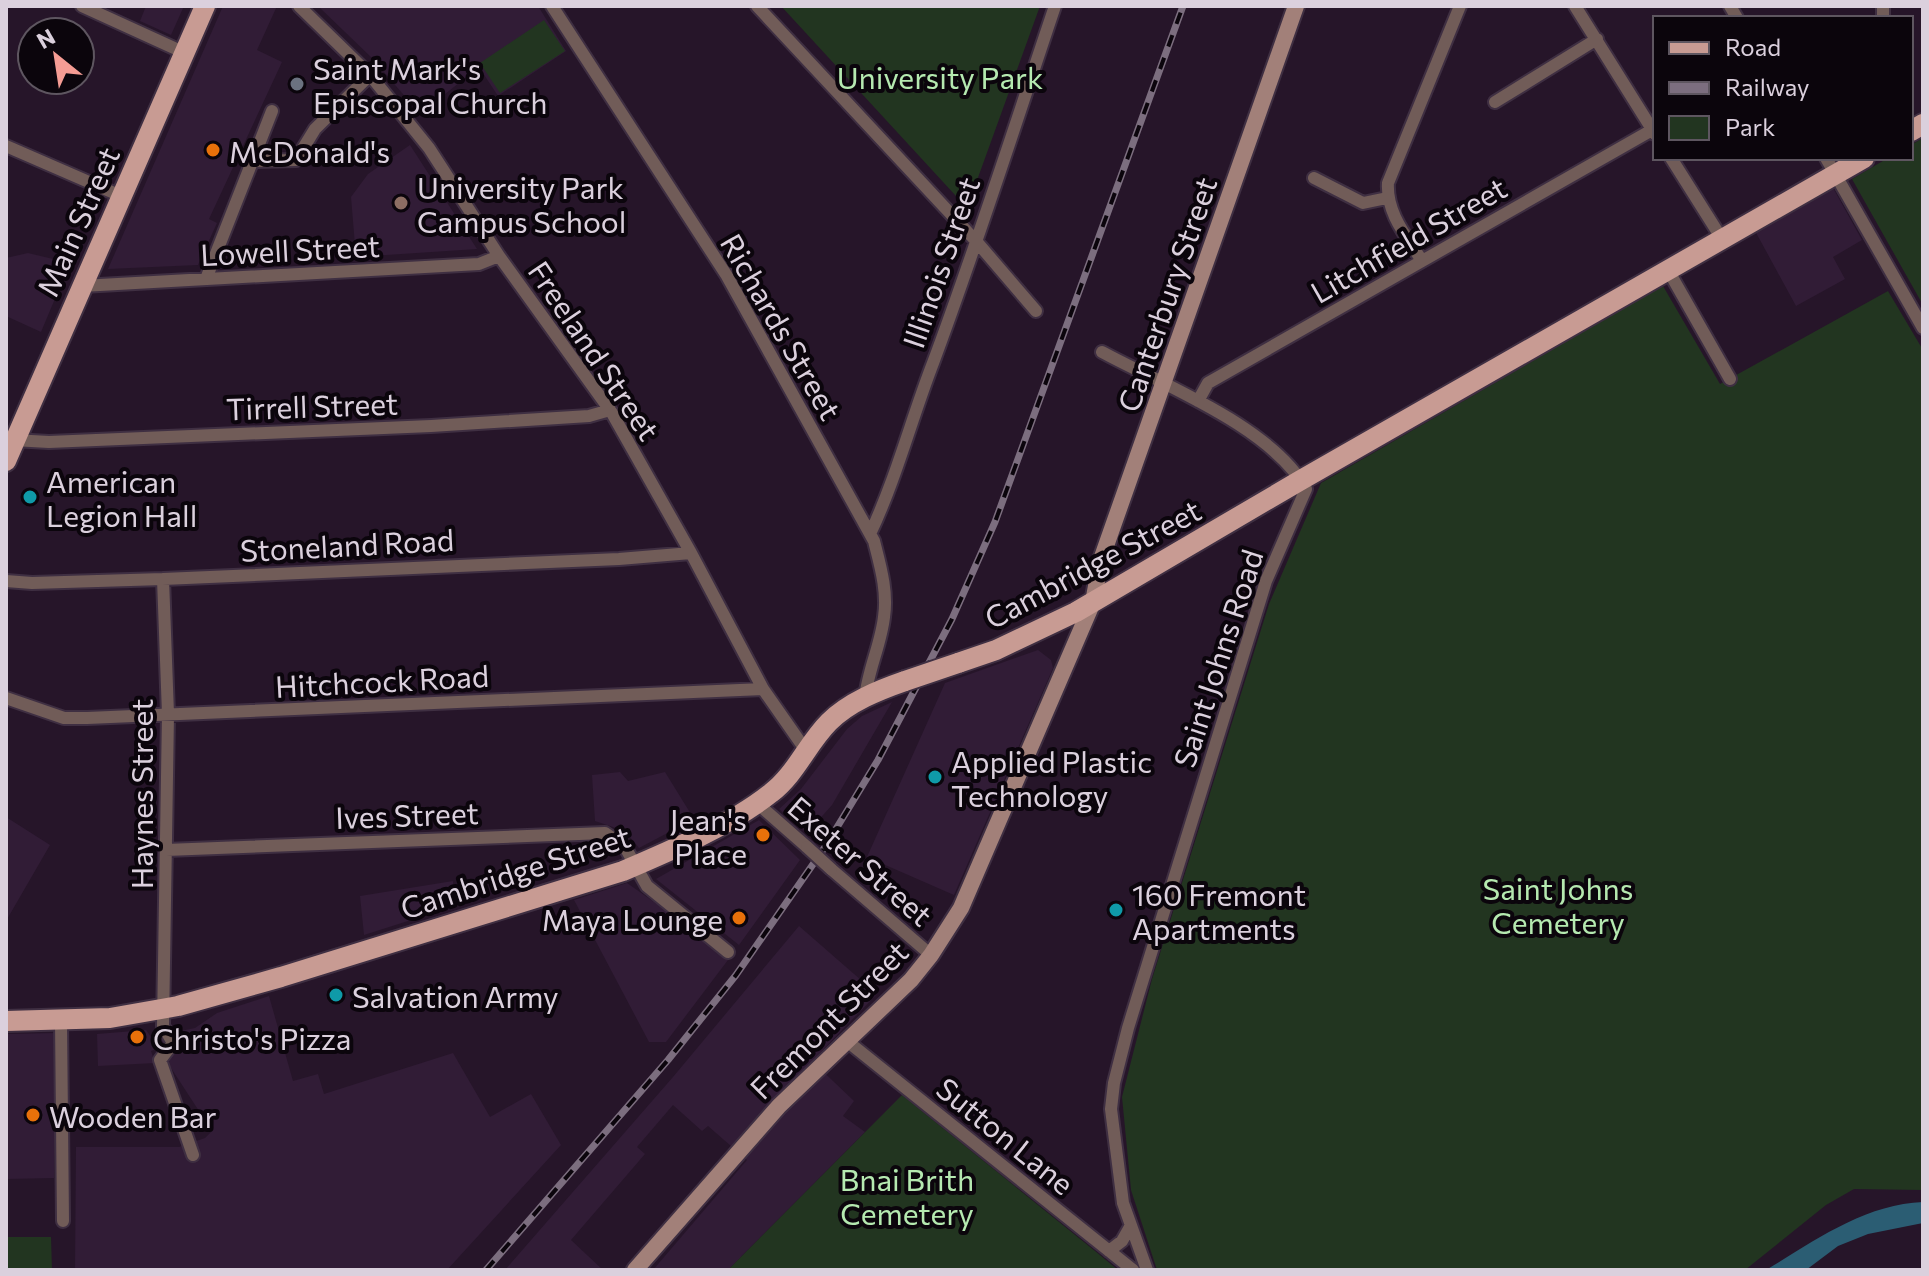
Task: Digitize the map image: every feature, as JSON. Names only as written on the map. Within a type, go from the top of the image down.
[{"type":"main road","name":"Main Street","points":[[6,461],[11,439],[205,6]]},
{"type":"main road","name":"Cambridge Street","points":[[6,1021],[110,1018],[164,1010],[281,977],[637,865],[757,803],[784,782],[828,723],[865,698],[996,650],[1049,626],[1722,239],[1831,166],[1856,160]]},
{"type":"street","points":[[82,6],[185,53]]},
{"type":"street","name":"Freeland Street","points":[[299,6],[370,75],[429,148],[499,256],[610,410],[763,689],[807,752]]},
{"type":"street","name":"Richards Street","points":[[552,6],[727,276],[870,534],[881,566],[885,601],[884,619],[868,675],[865,698]]},
{"type":"street","points":[[757,6],[976,241],[1036,311]]},
{"type":"street","name":"Illinois Street","points":[[870,534],[887,498],[1055,6]]},
{"type":"street","name":"Canterbury Street","points":[[1093,602],[1101,560],[1296,6]]},
{"type":"street","points":[[1422,261],[1394,216],[1387,198],[1388,183],[1460,6]]},
{"type":"street","points":[[1575,6],[1653,130]]},
{"type":"street","points":[[1495,102],[1597,39]]},
{"type":"street","points":[[253,161],[296,160],[315,129],[370,75]]},
{"type":"street","points":[[206,279],[272,111]]},
{"type":"street","name":"Litchfield Street","points":[[1198,401],[1208,383],[1653,133]]},
{"type":"street","points":[[6,146],[121,196]]},
{"type":"street","points":[[1672,160],[1722,239]]},
{"type":"street","points":[[1831,166],[1923,328]]},
{"type":"street","points":[[1314,178],[1363,203],[1387,198]]},
{"type":"street","name":"Lowell Street","points":[[82,286],[479,264],[499,256]]},
{"type":"street","points":[[1668,270],[1730,379]]},
{"type":"street","points":[[1102,352],[1198,401],[1271,448],[1301,480]]},
{"type":"street","name":"Tirrell Street","points":[[11,439],[49,442],[431,426],[589,416],[610,410]]},
{"type":"street","name":"Saint Johns Road","points":[[1147,1270],[1123,1203],[1111,1109],[1114,1083],[1128,1028],[1266,581],[1306,489],[1301,480]]},
{"type":"street","name":"Stoneland Road","points":[[6,581],[163,579],[619,559],[691,553]]},
{"type":"street","name":"Haynes Street","points":[[163,579],[168,714],[163,1026],[173,1043],[160,1060],[193,1155]]},
{"type":"street","name":"Fremont Street","points":[[635,1270],[779,1106],[911,980],[931,955],[961,908],[1093,602]]},
{"type":"street","name":"Hitchcock Road","points":[[6,698],[64,718],[273,712],[763,689]]},
{"type":"street","name":"Exeter Street","points":[[757,803],[931,955]]},
{"type":"street","name":"Ives Street","points":[[166,850],[605,833],[625,847],[647,886],[728,952]]},
{"type":"street","points":[[61,1021],[63,1221]]},
{"type":"street","name":"Sutton Lane","points":[[847,1041],[1133,1270]]},
{"type":"street","points":[[1109,1251],[1122,1241],[1130,1227]]},
{"type":"shaded area","points":[[146,6],[184,6],[171,35],[140,21]]},
{"type":"shaded area","points":[[223,6],[277,6],[257,50],[282,62],[209,219],[217,223],[198,265],[108,269]]},
{"type":"shaded area","points":[[318,6],[538,6],[566,51],[498,96],[479,67],[420,114],[372,58]]},
{"type":"shaded area","name":"University Park Campus School","points":[[410,145],[477,249],[356,257],[351,197],[368,174]]},
{"type":"shaded area","points":[[1832,186],[1862,240],[1833,257],[1845,279],[1796,306],[1754,229]]},
{"type":"shaded area","points":[[28,253],[70,263],[41,332],[6,316],[6,258]]},
{"type":"shaded area","name":"Applied Plastic Technology","points":[[1038,650],[1051,660],[1053,668],[954,895],[867,857],[945,683]]},
{"type":"shaded area","points":[[892,702],[832,805],[807,833],[779,809],[801,789],[847,729],[862,716]]},
{"type":"shaded area","points":[[620,772],[628,781],[665,772],[694,819],[639,848],[625,831],[595,821],[592,775]]},
{"type":"shaded area","points":[[6,817],[50,845],[6,921]]},
{"type":"shaded area","points":[[759,820],[800,860],[739,945],[656,879]]},
{"type":"shaded area","points":[[453,881],[455,906],[364,935],[360,896]]},
{"type":"shaded area","points":[[627,883],[731,956],[666,1042],[649,1042],[574,900]]},
{"type":"shaded area","points":[[799,926],[877,994],[812,1061],[854,1101],[843,1116],[865,1132],[728,1270],[653,1270],[747,1160],[708,1126],[702,1131],[673,1105],[637,1147],[645,1154],[571,1240],[603,1270],[505,1270],[673,1077]]},
{"type":"shaded area","points":[[269,996],[293,1081],[318,1074],[324,1094],[453,1053],[490,1117],[531,1094],[561,1145],[447,1270],[75,1270],[76,1147],[179,1147],[205,1138],[212,1131],[158,1048],[151,1051],[155,1063],[98,1066],[97,1034],[146,1030],[151,1037],[195,1028],[217,1013]]},
{"type":"shaded area","points":[[56,1033],[54,1178],[6,1179],[6,1034]]},
{"type":"green space","name":"University Park","points":[[781,6],[1040,6],[967,208]]},
{"type":"green space","points":[[544,20],[565,51],[500,93],[480,63]]},
{"type":"green space","points":[[1923,138],[1923,305],[1852,179],[1885,160],[1913,160],[1913,144]]},
{"type":"green space","name":"Saint Johns Cemetery","points":[[1663,286],[1720,384],[1888,291],[1923,350],[1923,1190],[1854,1189],[1826,1205],[1745,1270],[1157,1270],[1131,1190],[1122,1097],[1152,979],[1269,604],[1321,483]]},
{"type":"green space","name":"Bnai Brith Cemetery","points":[[902,1095],[1095,1251],[1118,1270],[728,1270]]},
{"type":"green space","points":[[6,1237],[51,1237],[52,1270],[6,1270]]},
{"type":"water","points":[[1923,1202],[1923,1223],[1868,1234],[1838,1246],[1806,1270],[1766,1270],[1821,1236],[1860,1217],[1902,1204]]},
{"type":"railway","points":[[486,1270],[668,1060],[736,975],[825,847],[878,760],[952,619],[995,522],[1183,6]]},
{"type":"place","name":"Saint Mark's Episcopal Church","points":[[297,84]]},
{"type":"place","name":"McDonald's","points":[[213,150]]},
{"type":"place","name":"University Park Campus School","points":[[401,203]]},
{"type":"place","name":"American Legion Hall","points":[[30,497]]},
{"type":"place","name":"Applied Plastic Technology","points":[[935,777]]},
{"type":"place","name":"Jean's Place","points":[[763,835]]},
{"type":"place","name":"160 Fremont Apartments","points":[[1116,910]]},
{"type":"place","name":"Maya Lounge","points":[[739,918]]},
{"type":"place","name":"Salvation Army","points":[[336,995]]},
{"type":"place","name":"Christo's Pizza","points":[[137,1037]]},
{"type":"place","name":"Wooden Bar","points":[[33,1115]]}]
